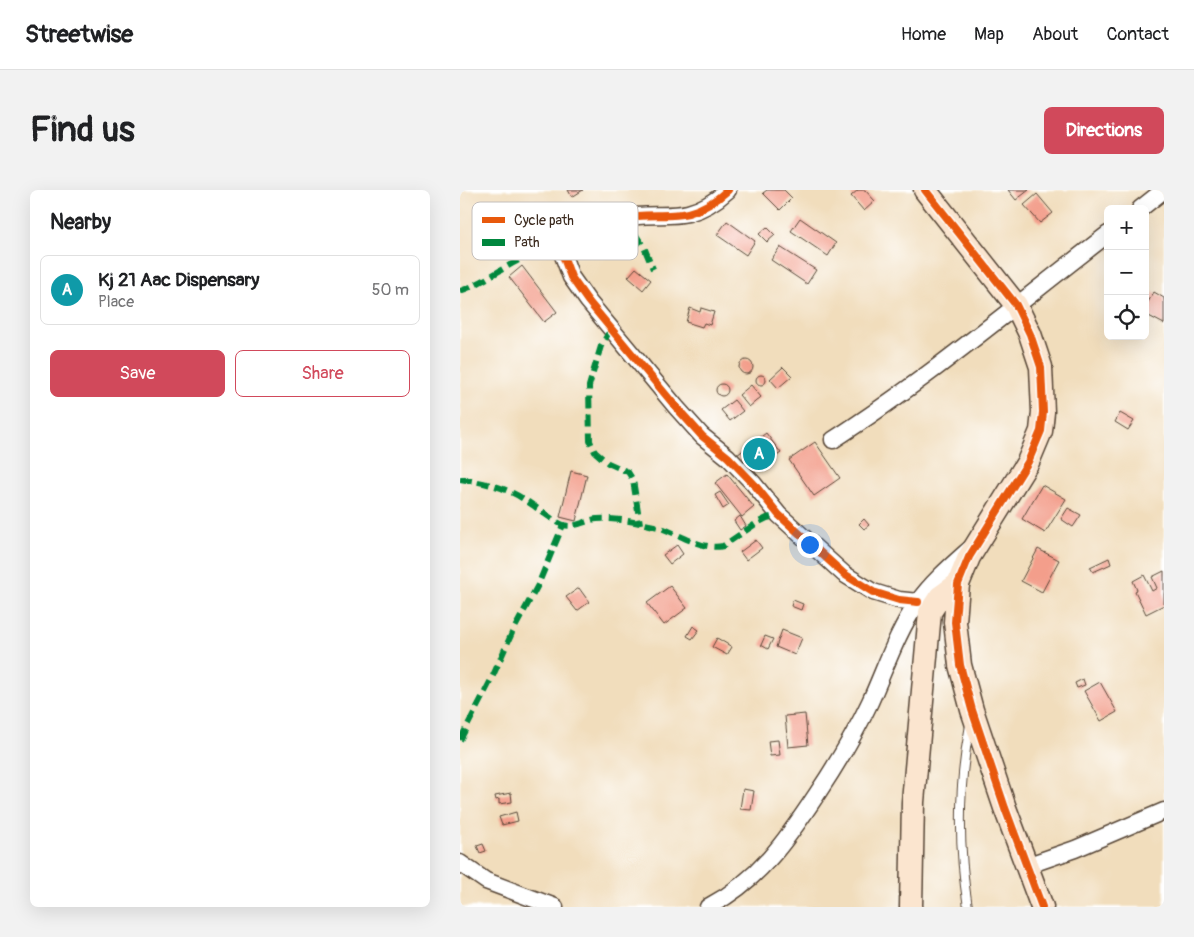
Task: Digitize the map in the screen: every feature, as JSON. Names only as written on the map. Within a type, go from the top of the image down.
[{"type":"street","points":[[638,216],[667,216],[688,213],[704,208],[728,190]]},
{"type":"street","points":[[925,190],[1016,305],[1030,334],[1041,368],[1043,389],[1041,431],[1028,462],[969,557],[958,584],[955,622],[960,665],[972,710],[1005,808],[1042,907]]},
{"type":"street","points":[[1145,205],[1164,190]]},
{"type":"street","points":[[833,440],[869,417],[917,382],[1104,237]]},
{"type":"street","points":[[565,260],[571,277],[588,301],[676,407],[702,436],[728,457],[780,515],[815,550],[844,574],[873,592],[899,600],[918,602]]},
{"type":"street","points":[[708,907],[729,896],[757,872],[789,837],[841,757],[900,634],[918,602],[939,578],[978,541]]},
{"type":"street","points":[[911,907],[913,802],[930,612],[940,597],[958,584]]},
{"type":"street","points":[[1026,866],[1075,850],[1164,811]]},
{"type":"street","points":[[460,863],[486,881],[556,907]]},
{"type":"lane","points":[[968,907],[960,805],[963,762],[972,710]]},
{"type":"building","points":[[568,190],[583,190],[572,197]]},
{"type":"building","points":[[767,190],[784,190],[792,198],[780,210],[763,193]]},
{"type":"building","points":[[858,190],[865,190],[875,201],[864,211],[851,196]]},
{"type":"building","points":[[1008,190],[1029,190],[1016,200]]},
{"type":"building","points":[[1037,194],[1053,213],[1040,223],[1024,205]]},
{"type":"building","points":[[800,218],[836,243],[828,256],[791,231]]},
{"type":"building","points":[[727,221],[755,241],[746,255],[717,235]]},
{"type":"building","points":[[767,227],[775,235],[767,242],[759,234]]},
{"type":"building","points":[[780,247],[816,270],[807,284],[771,260]]},
{"type":"building","points":[[522,266],[557,312],[544,322],[509,277]]},
{"type":"building","points":[[636,268],[651,280],[643,290],[628,277]]},
{"type":"building","points":[[1154,292],[1164,298],[1164,324],[1149,316],[1149,300]]},
{"type":"building","points":[[690,308],[700,312],[701,308],[714,312],[710,325],[704,323],[702,327],[686,322]]},
{"type":"building","points":[[746,360],[751,362],[753,367],[751,372],[746,374],[741,372],[739,367],[741,362]]},
{"type":"building","points":[[783,367],[792,376],[778,388],[770,379]]},
{"type":"building","points":[[761,375],[766,380],[761,385],[756,380]]},
{"type":"building","points":[[722,384],[728,390],[722,396],[716,390]]},
{"type":"building","points":[[751,385],[761,397],[749,407],[739,395]]},
{"type":"building","points":[[734,400],[743,411],[730,421],[721,410]]},
{"type":"building","points":[[1120,413],[1134,421],[1128,430],[1115,422]]},
{"type":"building","points":[[766,433],[781,453],[751,474],[737,455]]},
{"type":"building","points":[[815,442],[840,478],[814,496],[789,460]]},
{"type":"building","points":[[571,471],[587,475],[576,521],[560,517]]},
{"type":"building","points":[[727,474],[754,507],[742,517],[715,483]]},
{"type":"building","points":[[1042,485],[1066,499],[1045,533],[1022,519]]},
{"type":"building","points":[[720,492],[729,505],[723,509],[715,495]]},
{"type":"building","points":[[1068,508],[1081,515],[1073,527],[1061,519]]},
{"type":"building","points":[[740,516],[746,526],[740,530],[734,521]]},
{"type":"building","points":[[864,519],[869,525],[864,529],[859,524]]},
{"type":"building","points":[[756,540],[762,548],[746,560],[740,552]]},
{"type":"building","points":[[677,545],[683,554],[670,564],[663,555]]},
{"type":"building","points":[[1038,549],[1059,560],[1042,592],[1021,581]]},
{"type":"building","points":[[1109,558],[1111,564],[1093,572],[1090,567]]},
{"type":"building","points":[[1164,571],[1164,605],[1146,614],[1135,591],[1137,590],[1133,581],[1144,575],[1152,591],[1157,588],[1152,577]]},
{"type":"building","points":[[670,586],[687,608],[664,625],[647,603]]},
{"type":"building","points":[[579,588],[589,602],[577,611],[566,597]]},
{"type":"building","points":[[793,600],[803,604],[801,610],[791,606]]},
{"type":"building","points":[[693,626],[699,630],[692,639],[687,636]]},
{"type":"building","points":[[782,630],[802,638],[795,655],[776,647]]},
{"type":"building","points":[[765,636],[773,639],[768,649],[761,645]]},
{"type":"building","points":[[717,638],[732,647],[727,655],[712,647]]},
{"type":"building","points":[[1083,679],[1085,685],[1077,688],[1075,683]]},
{"type":"building","points":[[1100,682],[1117,712],[1101,721],[1084,691]]},
{"type":"building","points":[[805,714],[808,745],[788,747],[785,716]]},
{"type":"building","points":[[778,740],[780,755],[770,756],[768,741]]},
{"type":"building","points":[[743,789],[754,791],[751,810],[740,809]]},
{"type":"building","points":[[511,793],[512,802],[499,804],[499,799],[496,800],[495,796]]},
{"type":"building","points":[[516,812],[518,821],[502,825],[499,817]]},
{"type":"building","points":[[483,844],[486,851],[480,853],[477,846]]},
{"type":"marked path","points":[[638,238],[644,247],[653,269]]},
{"type":"marked path","points":[[460,291],[520,260]]},
{"type":"marked path","points":[[611,329],[601,346],[589,386],[590,441],[595,452],[608,463],[628,472],[633,480],[640,524]]},
{"type":"marked path","points":[[460,479],[502,488],[518,495],[555,521],[564,525],[577,525],[597,519],[626,521],[662,528],[706,546],[723,546],[757,523],[779,515]]},
{"type":"marked path","points":[[460,740],[491,680],[512,633],[538,585],[563,525]]},
{"type":"cycle path","points":[[638,216],[688,213],[710,204],[728,190]]},
{"type":"cycle path","points":[[925,190],[1016,305],[1030,334],[1041,367],[1043,412],[1041,431],[1028,462],[969,557],[958,584],[955,622],[960,665],[972,710],[1005,808],[1042,907]]},
{"type":"cycle path","points":[[565,260],[571,277],[588,301],[676,407],[702,436],[728,457],[753,483],[779,515],[844,574],[873,592],[899,600],[918,602]]},
{"type":"place","name":"Kj 21 Aac Dispensary","points":[[759,454]]}]
